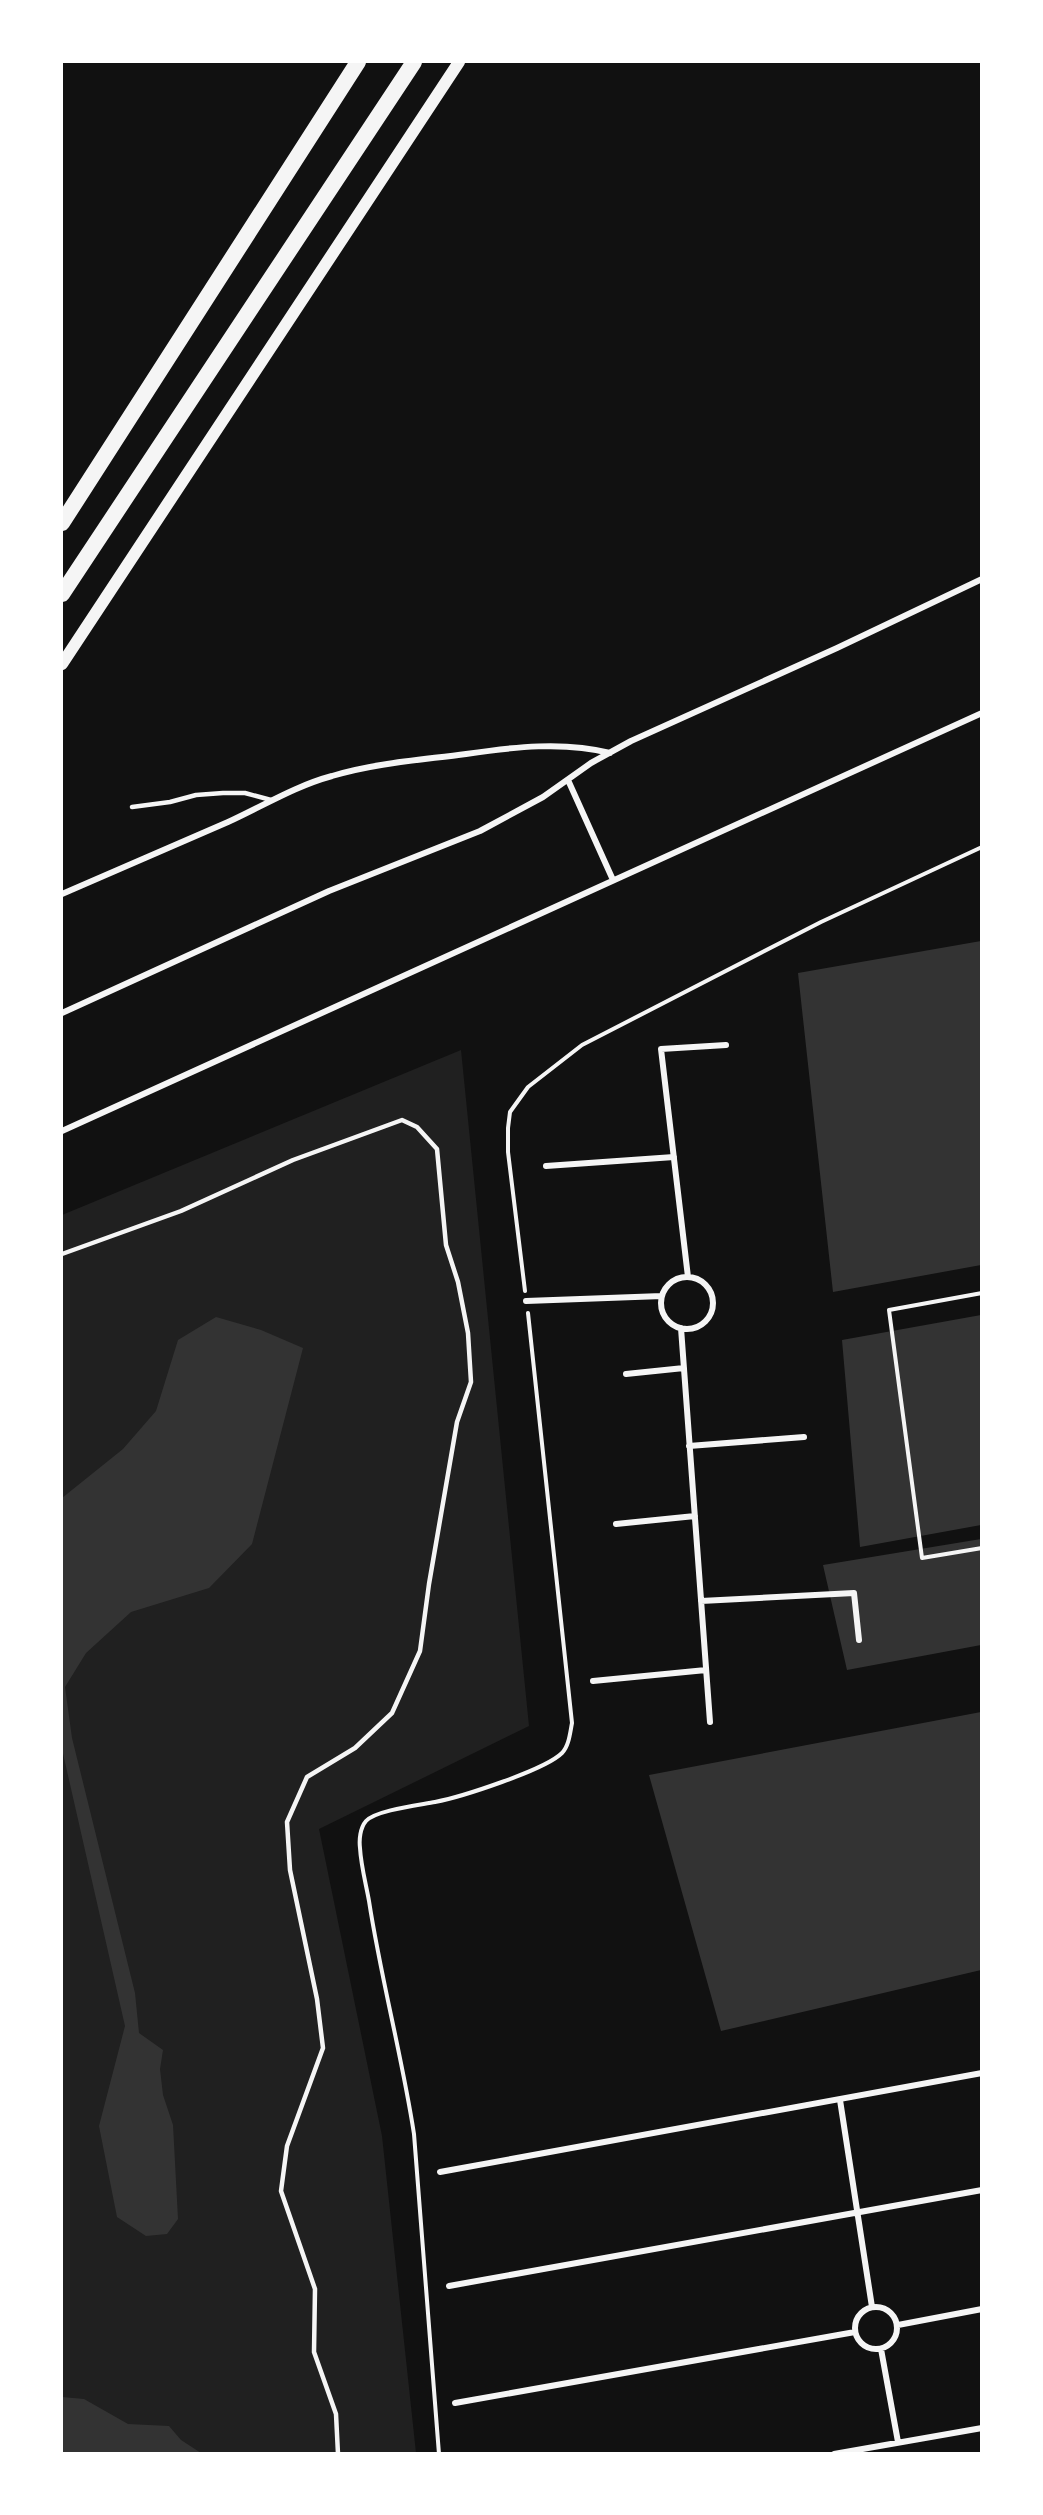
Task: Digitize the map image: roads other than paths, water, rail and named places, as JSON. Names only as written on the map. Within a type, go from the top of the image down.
[{"type":"highway","points":[[62,523],[358,62]]},
{"type":"highway","points":[[62,594],[414,62]]},
{"type":"main road","points":[[62,664],[459,62]]},
{"type":"street","points":[[62,1013],[329,891],[480,831],[543,797],[610,753],[981,579]]},
{"type":"street","points":[[62,1131],[981,713]]},
{"type":"street","points":[[62,894],[231,821],[271,800],[331,776],[381,766],[498,749],[564,746],[585,747],[610,753]]},
{"type":"street","points":[[568,780],[613,880]]},
{"type":"street","points":[[688,1277],[661,1049],[726,1045]]},
{"type":"street","points":[[546,1166],[674,1157]]},
{"type":"street","points":[[688,1277],[697,1279],[710,1290],[713,1307],[710,1316],[697,1327],[681,1328],[673,1325],[663,1312],[662,1296],[672,1282],[688,1277]]},
{"type":"street","points":[[526,1301],[662,1296]]},
{"type":"street","points":[[681,1328],[710,1722]]},
{"type":"street","points":[[627,1374],[684,1368]]},
{"type":"street","points":[[689,1446],[804,1437]]},
{"type":"street","points":[[616,1524],[695,1516]]},
{"type":"street","points":[[701,1601],[854,1593],[859,1640]]},
{"type":"street","points":[[593,1681],[706,1670]]},
{"type":"street","points":[[440,2172],[981,2073]]},
{"type":"street","points":[[840,2100],[872,2307]]},
{"type":"street","points":[[449,2286],[981,2190]]},
{"type":"street","points":[[872,2307],[884,2307],[894,2314],[898,2325],[894,2341],[881,2349],[869,2349],[860,2342],[855,2332],[856,2321],[862,2312],[872,2307]]},
{"type":"street","points":[[898,2325],[981,2310]]},
{"type":"street","points":[[455,2403],[855,2332]]},
{"type":"street","points":[[881,2349],[898,2442]]},
{"type":"street","points":[[834,2454],[981,2428]]},
{"type":"lane","points":[[132,807],[170,802],[196,795],[223,793],[245,793],[271,800]]},
{"type":"lane","points":[[62,1254],[180,1211],[293,1160],[402,1120],[417,1127],[437,1149],[446,1245],[458,1282],[468,1333],[471,1382],[457,1422],[429,1584],[420,1651],[392,1713],[355,1748],[307,1777],[287,1822],[290,1870],[317,1999],[323,2048],[287,2146],[280,2191],[315,2289],[315,2352],[336,2414],[338,2454]]}]
